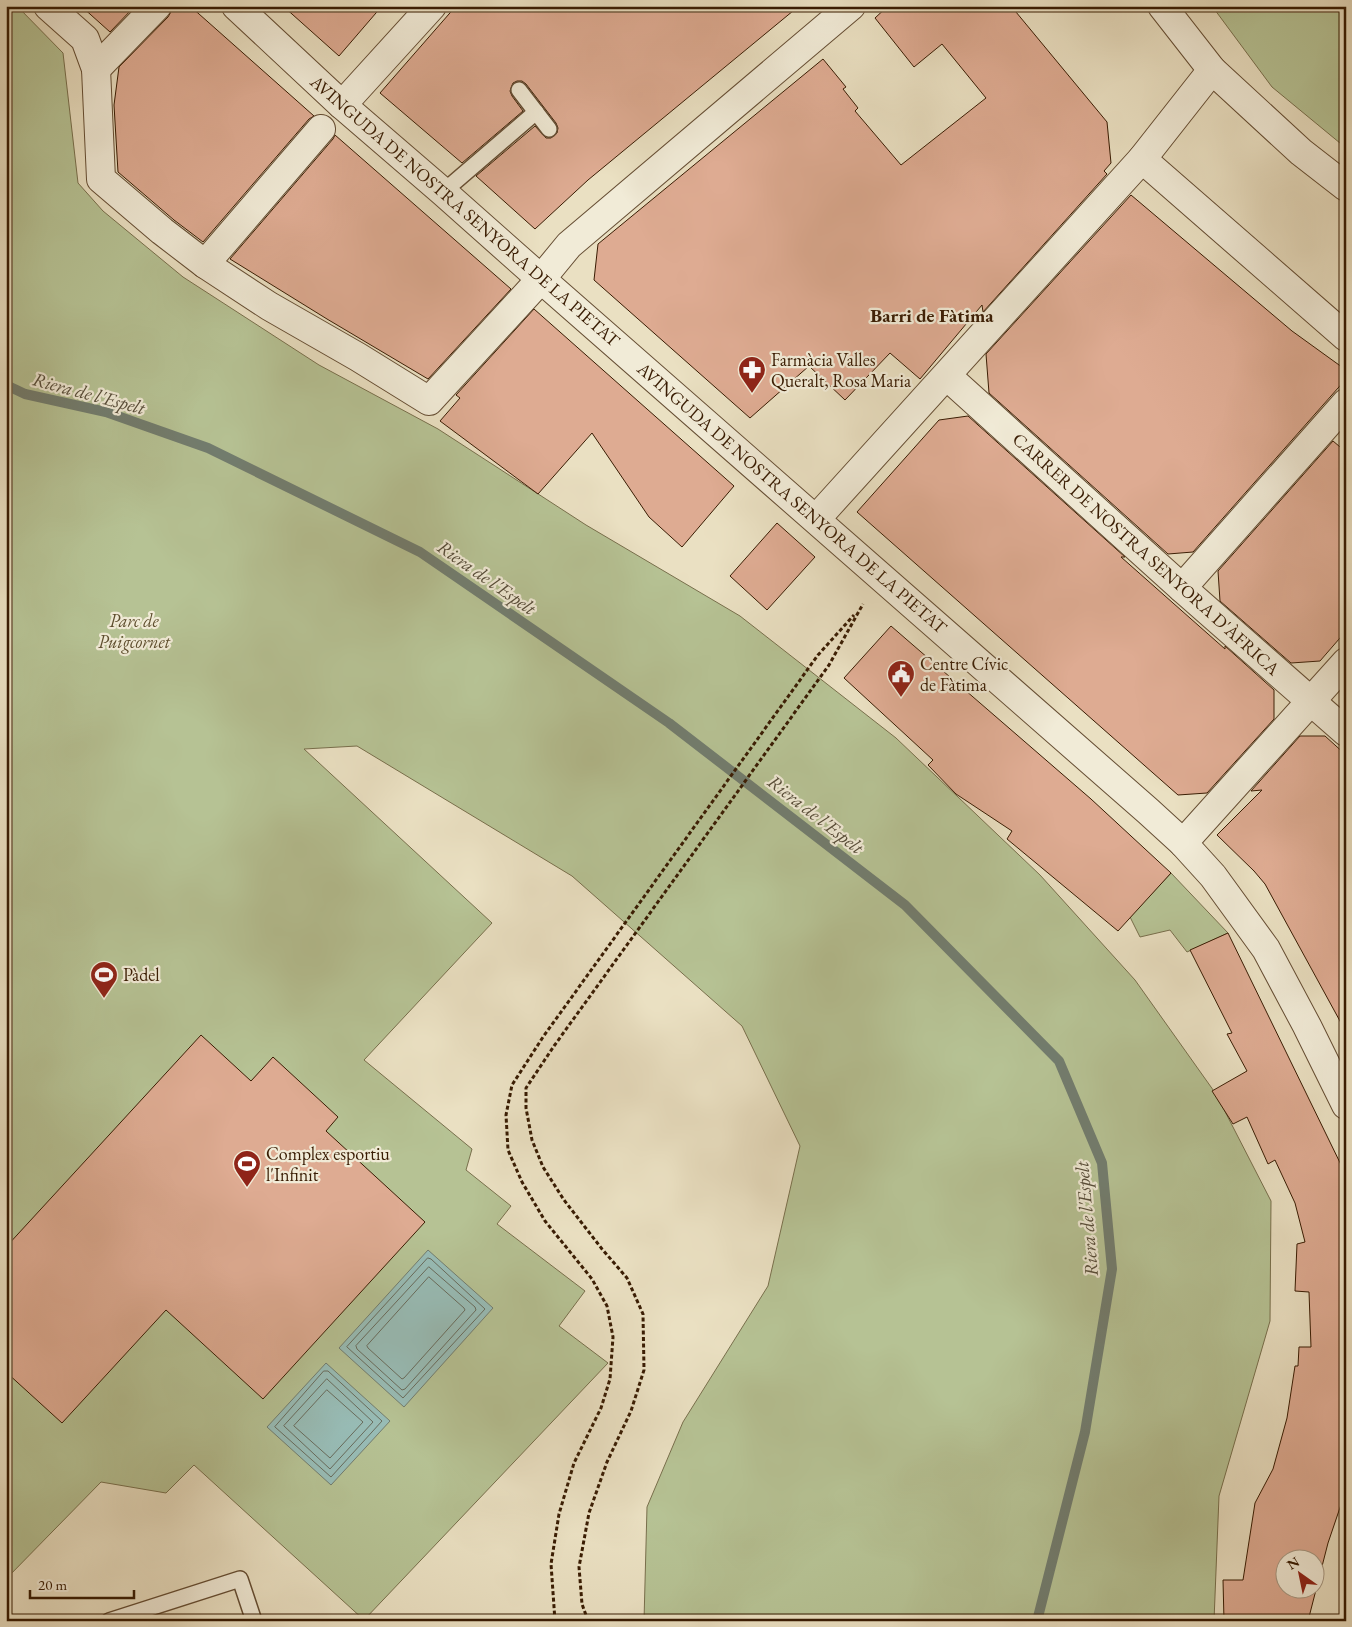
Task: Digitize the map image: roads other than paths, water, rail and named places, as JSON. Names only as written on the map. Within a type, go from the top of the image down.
[{"type":"street","points":[[48,6],[85,39],[96,69],[101,179],[162,231],[205,264],[269,306],[358,357],[429,402],[541,279],[569,245],[851,6]]},
{"type":"street","points":[[96,69],[157,6]]},
{"type":"street","name":"AVINGUDA DE NOSTRA SENYORA DE LA PIETAT","points":[[236,6],[342,105],[816,519],[1182,843],[1213,876],[1266,948],[1346,1105]]},
{"type":"street","points":[[342,105],[432,6]]},
{"type":"street","points":[[1162,6],[1212,70],[1301,152],[1346,187]]},
{"type":"street","points":[[816,519],[1142,159],[1212,70]]},
{"type":"street","points":[[205,264],[321,129]]},
{"type":"street","points":[[1142,159],[1346,337]]},
{"type":"street","name":"CARRER DE NOSTRA SENYORA D'ÀFRICA","points":[[947,376],[1182,588],[1346,732]]},
{"type":"street","points":[[1182,588],[1346,403]]},
{"type":"street","points":[[1182,843],[1346,662]]},
{"type":"lane","points":[[519,90],[549,129]]},
{"type":"lane","points":[[443,192],[536,112]]},
{"type":"lane","points":[[109,1621],[240,1579],[254,1621]]},
{"type":"water","points":[[428,1250],[493,1308],[404,1407],[339,1348]]},
{"type":"water","points":[[326,1363],[390,1421],[331,1485],[267,1427]]},
{"type":"waterway","name":"Riera de l'Espelt","points":[[6,385],[25,394],[106,412],[208,448],[420,552],[669,723],[905,905],[1059,1061],[1102,1163],[1112,1269],[1085,1432],[1037,1621]]},
{"type":"place","name":"Farmàcia Valles Queralt, Rosa Maria","points":[[752,394]]},
{"type":"place","name":"Centre Cívic de Fàtima","points":[[901,698]]},
{"type":"place","name":"Pàdel","points":[[104,999]]},
{"type":"place","name":"Complex esportiu l'Infinit","points":[[247,1188]]},
{"type":"district","name":"Barri de Fàtima","points":[[932,315]]},
{"type":"park label","name":"Parc de Puigcornet","points":[[134,631]]}]
